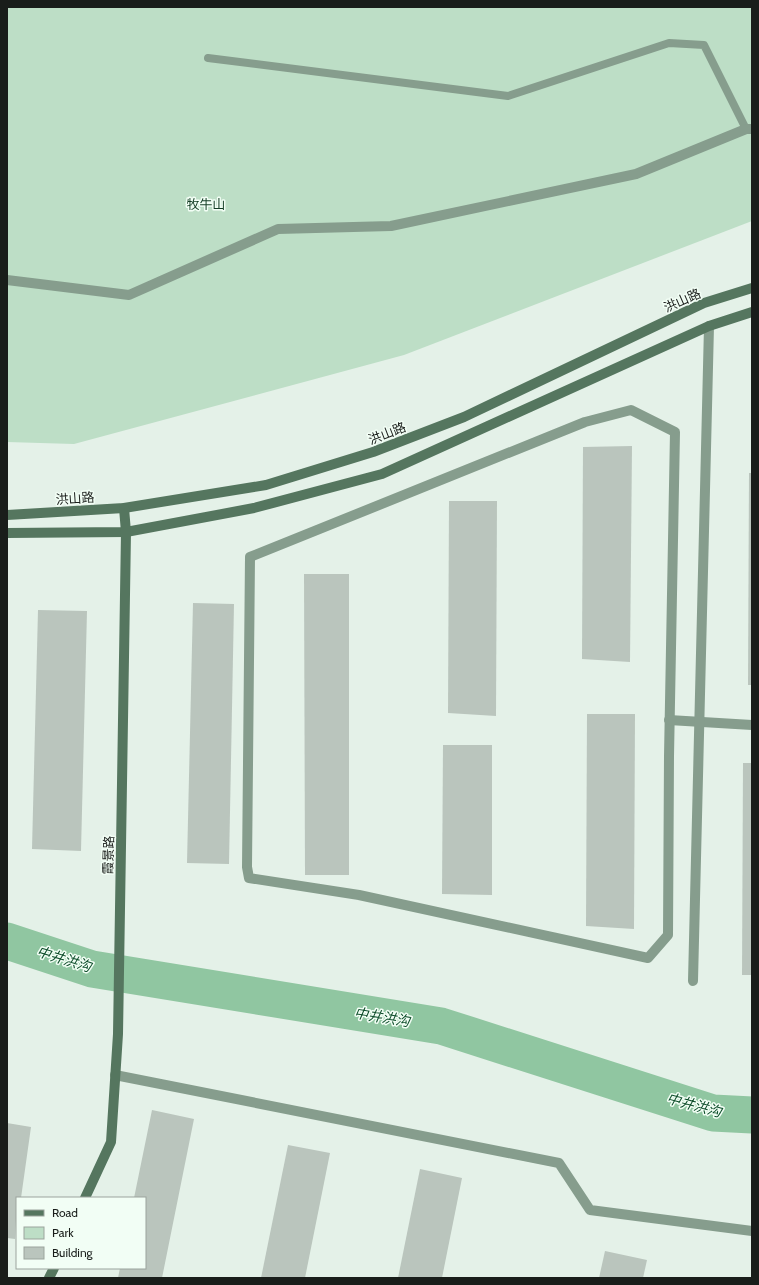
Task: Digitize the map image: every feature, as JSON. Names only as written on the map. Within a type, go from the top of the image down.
[{"type":"main road","name":"洪山路","points":[[7,515],[124,508],[266,486],[373,452],[464,417],[704,303],[752,288]]},
{"type":"main road","points":[[7,533],[126,532],[254,508],[382,474],[708,326],[722,320],[752,312]]},
{"type":"main road","name":"霞景路","points":[[85,1197],[111,1142],[118,1034],[119,923],[123,798],[126,532],[124,508]]},
{"type":"main road","points":[[49,1278],[54,1269]]},
{"type":"street","points":[[7,280],[129,295],[278,229],[398,225],[636,174],[749,129]]},
{"type":"street","points":[[693,981],[708,326]]},
{"type":"street","points":[[631,410],[675,432],[669,720],[668,935],[648,958],[359,895],[249,878],[247,867],[250,557],[585,422],[631,410]]},
{"type":"street","points":[[669,720],[752,725]]},
{"type":"street","points":[[115,1074],[559,1163],[590,1210],[752,1231]]},
{"type":"lane","points":[[208,58],[508,96],[669,43],[704,45],[749,129]]},
{"type":"green space","name":"牧牛山","points":[[7,7],[752,7],[752,221],[404,355],[74,444],[7,442]]},
{"type":"building","points":[[632,446],[630,662],[582,659],[583,447]]},
{"type":"building","points":[[749,473],[752,473],[752,685],[748,685]]},
{"type":"building","points":[[449,501],[497,501],[496,716],[448,713]]},
{"type":"building","points":[[304,574],[349,574],[349,875],[305,875]]},
{"type":"building","points":[[193,603],[234,604],[229,864],[187,863]]},
{"type":"building","points":[[38,610],[87,611],[81,851],[32,849]]},
{"type":"building","points":[[587,714],[635,714],[634,929],[586,926]]},
{"type":"building","points":[[443,745],[492,745],[492,895],[442,894]]},
{"type":"building","points":[[743,763],[752,763],[752,975],[742,975]]},
{"type":"building","points":[[152,1110],[194,1119],[162,1278],[118,1278],[120,1269],[146,1269],[146,1197],[134,1197]]},
{"type":"building","points":[[7,1123],[31,1127],[21,1197],[16,1197],[15,1239],[7,1238]]},
{"type":"building","points":[[288,1145],[330,1153],[305,1278],[261,1278]]},
{"type":"building","points":[[420,1169],[462,1178],[442,1278],[398,1278]]},
{"type":"building","points":[[605,1251],[647,1260],[643,1278],[599,1278]]},
{"type":"waterway","name":"中井洪沟","points":[[7,941],[92,969],[441,1026],[713,1113],[752,1115]]}]
